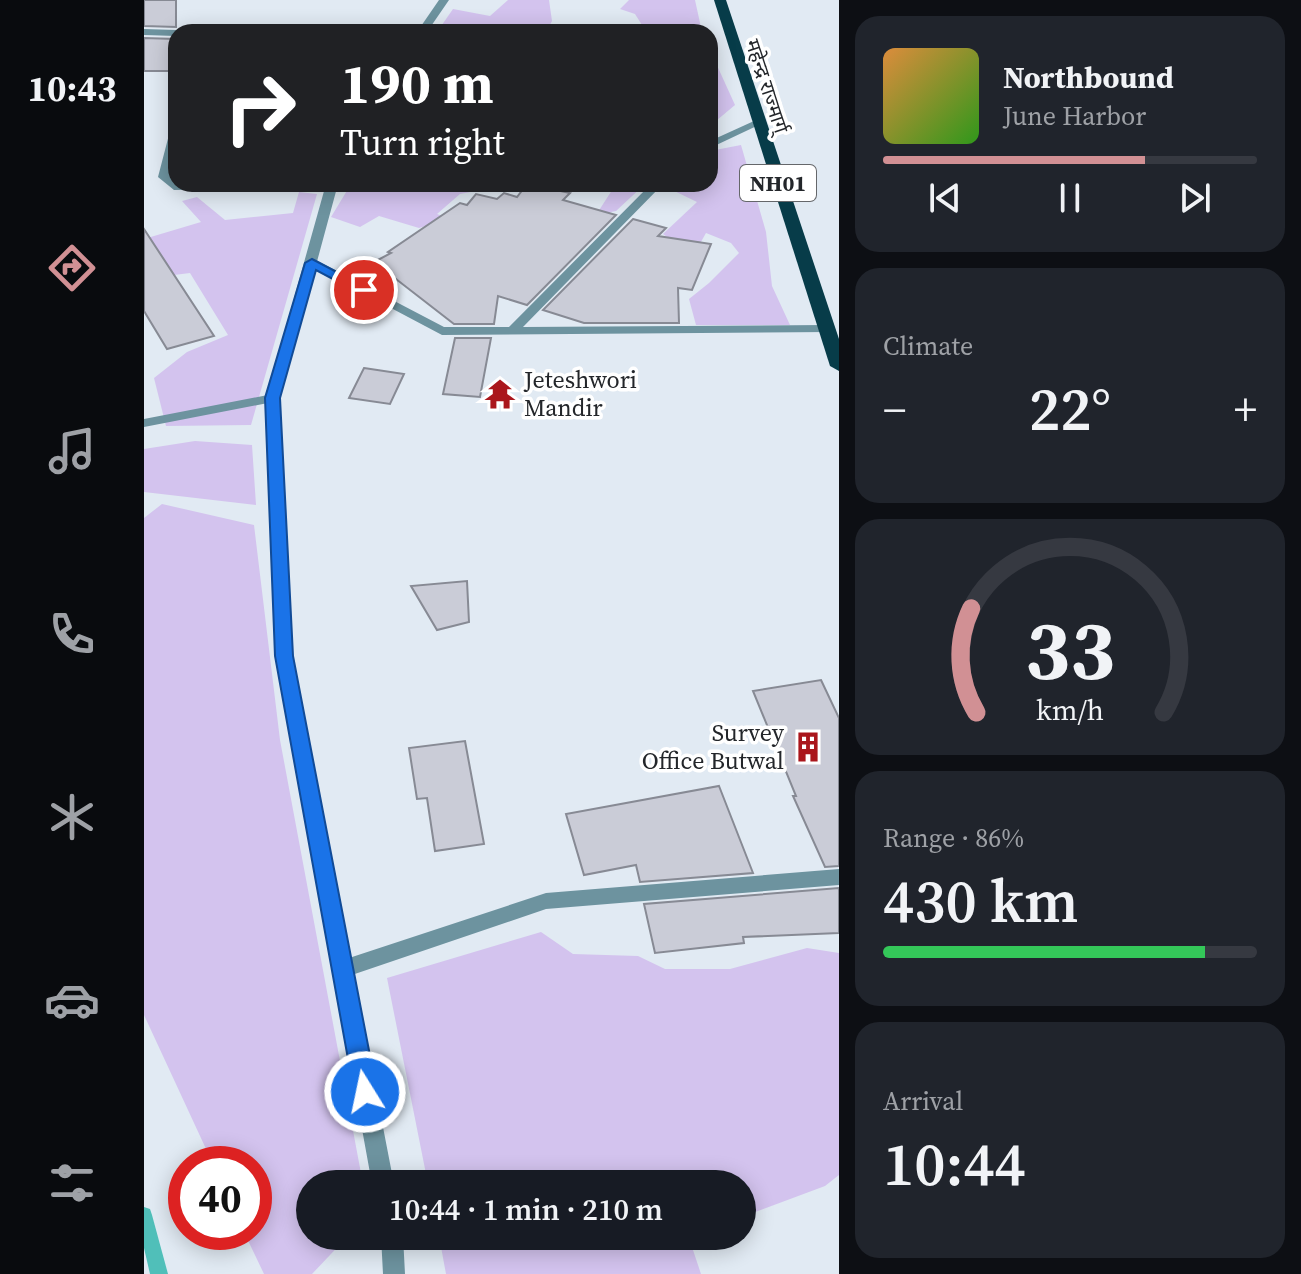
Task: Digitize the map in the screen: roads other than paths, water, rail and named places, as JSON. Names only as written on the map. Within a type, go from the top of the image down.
[{"type":"highway","name":"महेन्द्र राज्मार्ग्","points":[[720,0],[839,366]]},
{"type":"street","points":[[428,24],[444,0]]},
{"type":"street","points":[[144,32],[168,33]]},
{"type":"street","points":[[718,141],[758,123]]},
{"type":"street","points":[[168,160],[164,177],[168,180]]},
{"type":"street","points":[[330,192],[273,398],[284,656],[380,1170]]},
{"type":"street","points":[[511,332],[649,192]]},
{"type":"street","points":[[312,263],[442,331],[825,329]]},
{"type":"street","points":[[144,423],[273,398]]},
{"type":"street","points":[[343,969],[546,901],[839,877]]},
{"type":"street","points":[[393,1250],[394,1274]]},
{"type":"waterway","points":[[144,1215],[159,1274]]},
{"type":"place","name":"Jeteshwori Mandir","points":[[500,394]]},
{"type":"place","name":"Survey Office Butwal","points":[[808,747]]}]
